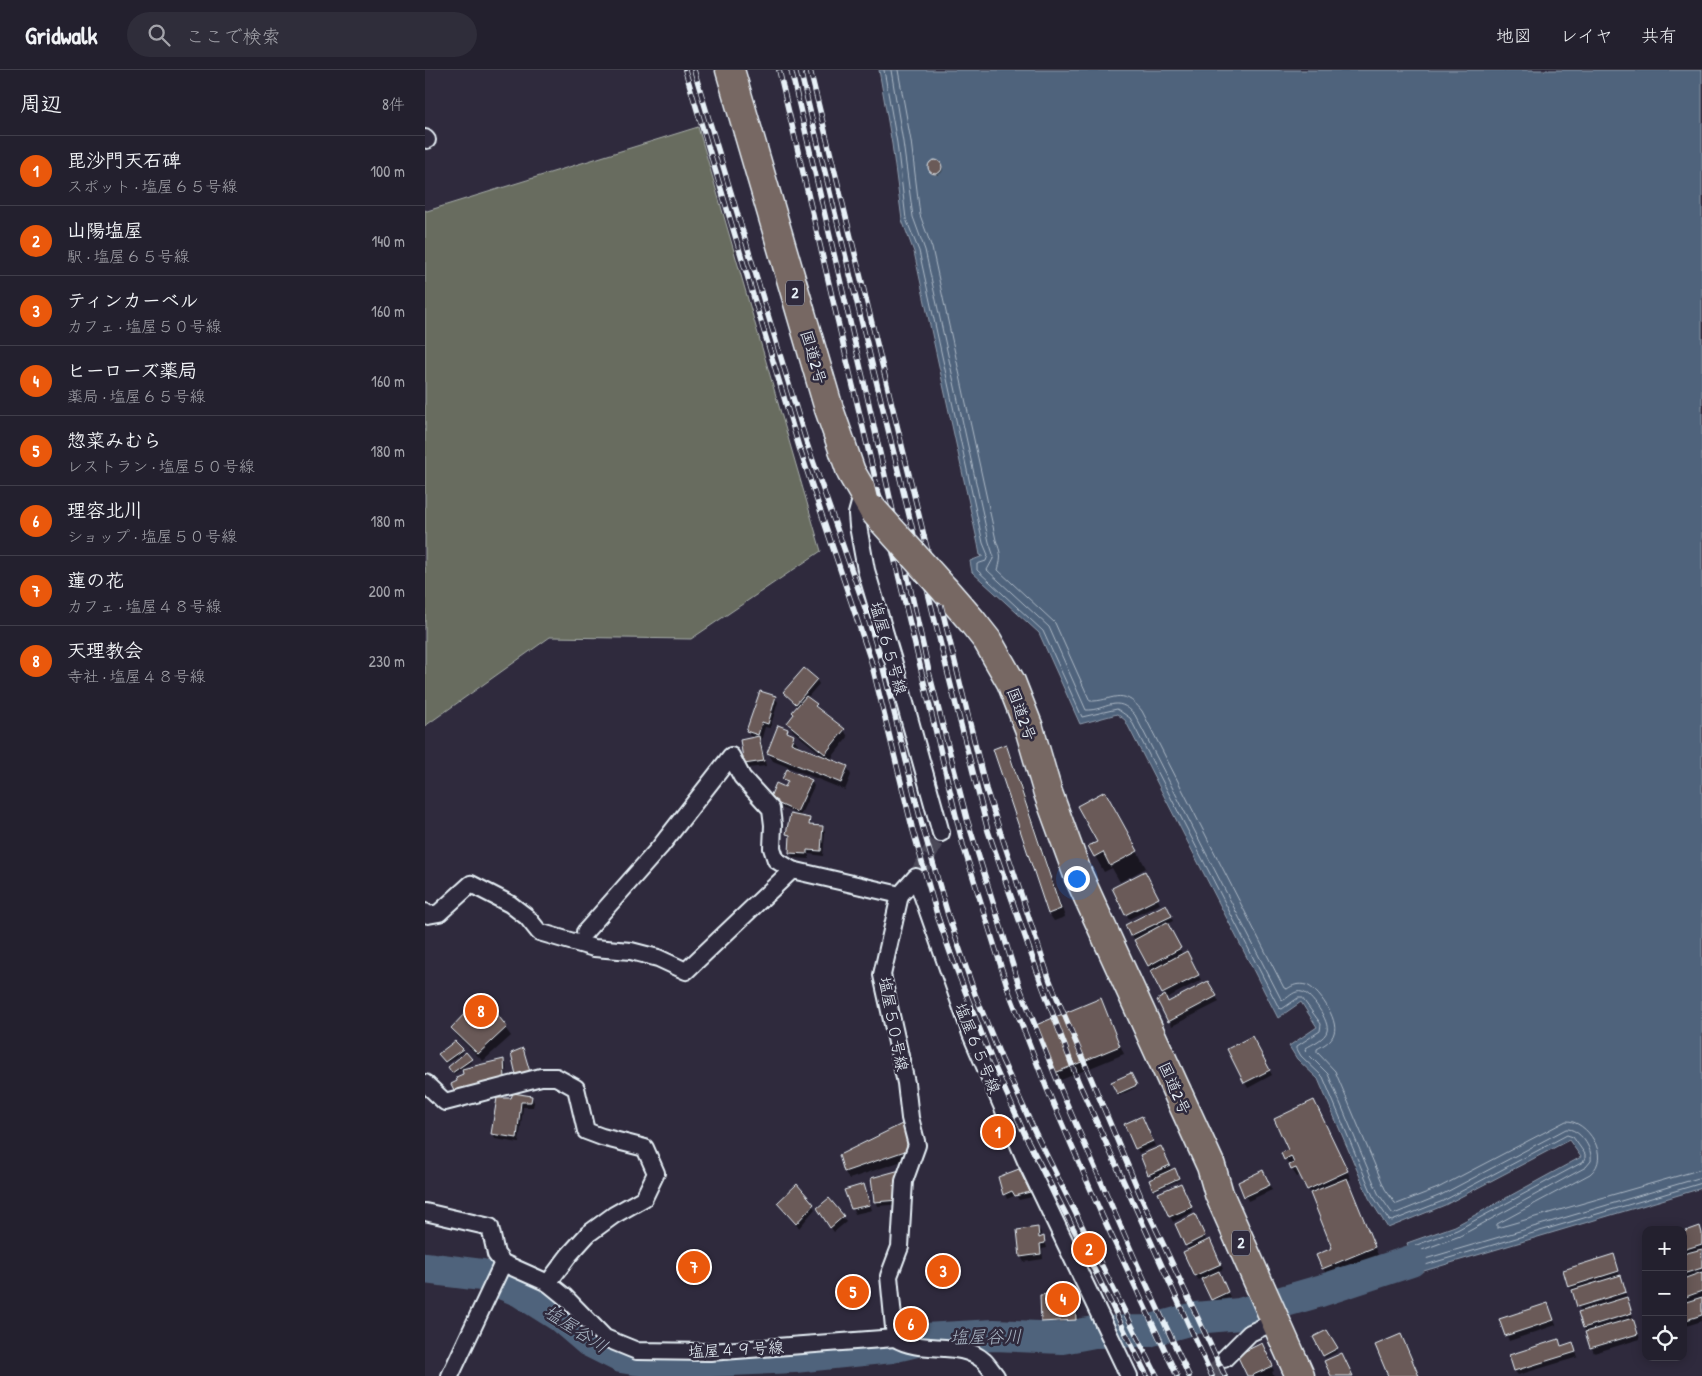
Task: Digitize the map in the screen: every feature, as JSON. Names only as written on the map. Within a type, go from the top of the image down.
[{"type":"highway","name":"国道2号","points":[[730,70],[829,409],[851,472],[868,501],[987,640],[1011,682],[1029,728],[1078,875],[1211,1166],[1219,1194],[1300,1376]]},
{"type":"street","name":"塩屋６５号線","points":[[868,501],[857,514],[866,570],[941,833]]},
{"type":"street","points":[[585,932],[660,847],[731,756],[742,777],[771,809],[773,825],[772,848],[776,860],[792,870],[900,895]]},
{"type":"street","points":[[425,912],[428,915],[439,913],[471,884],[510,904],[527,918],[539,932],[594,948],[631,951],[657,958],[686,970],[792,870]]},
{"type":"street","name":"塩屋６５号線","points":[[900,895],[916,877],[971,1034],[1026,1161],[1129,1376]]},
{"type":"street","name":"塩屋５０号線","points":[[900,895],[882,975],[904,1074],[910,1118],[917,1145],[904,1181],[899,1247],[889,1276],[902,1342]]},
{"type":"street","points":[[425,1083],[445,1102],[541,1077],[556,1077],[576,1088],[586,1131],[601,1137],[645,1148],[656,1174],[645,1198],[614,1215],[589,1234],[569,1255],[549,1283]]},
{"type":"street","points":[[425,1212],[490,1227],[501,1266],[450,1376]]},
{"type":"street","name":"塩屋４９号線","points":[[501,1266],[549,1283],[605,1338],[637,1351],[710,1352],[902,1342],[968,1351],[984,1361],[995,1376]]},
{"type":"street","points":[[1224,1359],[1271,1310]]},
{"type":"green space","points":[[698,127],[821,551],[691,639],[550,637],[425,726],[425,210],[427,211]]},
{"type":"water","points":[[879,70],[1702,70],[1702,1188],[1417,1273],[1407,1243],[1455,1226],[1581,1157],[1569,1140],[1445,1205],[1388,1228],[1369,1198],[1318,1079],[1297,1059],[1289,1046],[1317,1027],[1301,1002],[1278,1018],[1125,720],[1117,714],[1080,724],[1039,633],[972,572],[970,561],[983,556],[980,555],[914,252],[902,220],[892,144]]},
{"type":"building","points":[[932,160],[938,160],[942,167],[938,174],[932,174],[928,170],[928,164]]},
{"type":"building","points":[[804,668],[817,679],[796,704],[783,692]]},
{"type":"building","points":[[760,691],[776,696],[768,724],[762,722],[758,735],[746,731]]},
{"type":"building","points":[[806,696],[817,704],[815,706],[845,729],[825,754],[787,723],[794,714],[792,712]]},
{"type":"building","points":[[778,725],[788,729],[787,732],[794,735],[791,743],[848,766],[841,783],[767,753]]},
{"type":"building","points":[[759,736],[764,761],[744,764],[740,740]]},
{"type":"building","points":[[1006,744],[1061,909],[1048,914],[993,749]]},
{"type":"building","points":[[787,769],[812,780],[797,812],[777,803],[778,801],[770,797],[776,783],[785,787],[788,781],[782,779]]},
{"type":"building","points":[[1105,791],[1138,851],[1110,866],[1103,852],[1094,857],[1088,846],[1097,842],[1077,806]]},
{"type":"building","points":[[790,814],[810,818],[809,825],[823,826],[821,851],[807,850],[807,854],[789,853],[790,835],[786,834]]},
{"type":"building","points":[[1145,871],[1159,898],[1125,915],[1112,888]]},
{"type":"building","points":[[1166,904],[1172,916],[1130,936],[1125,925]]},
{"type":"building","points":[[1167,922],[1181,948],[1148,966],[1134,940]]},
{"type":"building","points":[[1187,951],[1199,975],[1162,994],[1150,971]]},
{"type":"building","points":[[1208,981],[1217,996],[1168,1022],[1157,1000],[1165,995],[1168,1002]]},
{"type":"building","points":[[482,995],[507,1027],[478,1054],[451,1028]]},
{"type":"building","points":[[1101,998],[1120,1046],[1055,1073],[1036,1025]]},
{"type":"building","points":[[1252,1036],[1270,1070],[1244,1083],[1227,1049]]},
{"type":"building","points":[[455,1041],[463,1049],[445,1062],[438,1054]]},
{"type":"building","points":[[523,1048],[530,1072],[516,1075],[511,1053]]},
{"type":"building","points":[[466,1052],[472,1059],[452,1073],[448,1067]]},
{"type":"building","points":[[504,1059],[505,1078],[455,1092],[451,1084],[457,1081],[456,1077],[463,1074],[462,1069]]},
{"type":"building","points":[[1131,1073],[1137,1085],[1117,1094],[1111,1082]]},
{"type":"building","points":[[513,1093],[532,1096],[531,1102],[521,1102],[517,1138],[491,1134],[497,1098],[511,1098]]},
{"type":"building","points":[[1314,1100],[1348,1171],[1307,1190],[1296,1168],[1291,1170],[1289,1165],[1294,1163],[1291,1156],[1284,1160],[1281,1153],[1288,1150],[1274,1119]]},
{"type":"building","points":[[1142,1116],[1153,1141],[1135,1149],[1124,1124]]},
{"type":"building","points":[[904,1123],[908,1150],[844,1172],[839,1155]]},
{"type":"building","points":[[1161,1146],[1170,1165],[1148,1175],[1140,1155]]},
{"type":"building","points":[[1175,1168],[1179,1178],[1153,1190],[1149,1180]]},
{"type":"building","points":[[1019,1169],[1030,1192],[1015,1196],[1012,1191],[1003,1195],[998,1177]]},
{"type":"building","points":[[900,1170],[899,1200],[874,1202],[871,1178]]},
{"type":"building","points":[[1263,1170],[1270,1185],[1244,1197],[1238,1182]]},
{"type":"building","points":[[1347,1178],[1375,1247],[1322,1269],[1316,1255],[1332,1248],[1310,1193]]},
{"type":"building","points":[[1181,1183],[1192,1207],[1169,1217],[1158,1193]]},
{"type":"building","points":[[797,1184],[814,1204],[796,1224],[777,1203]]},
{"type":"building","points":[[864,1184],[870,1205],[851,1209],[844,1190]]},
{"type":"building","points":[[829,1198],[844,1216],[830,1228],[817,1208]]},
{"type":"building","points":[[1195,1214],[1205,1236],[1185,1246],[1175,1224]]},
{"type":"building","points":[[1700,1226],[1702,1244],[1687,1249],[1687,1231]]},
{"type":"building","points":[[1038,1227],[1039,1238],[1044,1236],[1045,1243],[1040,1244],[1041,1254],[1020,1257],[1017,1230]]},
{"type":"building","points":[[1210,1239],[1221,1264],[1194,1276],[1183,1252]]},
{"type":"building","points":[[1702,1249],[1702,1268],[1687,1273],[1687,1253]]},
{"type":"building","points":[[1614,1254],[1619,1271],[1568,1287],[1563,1270]]},
{"type":"building","points":[[1219,1271],[1228,1292],[1211,1300],[1201,1279]]},
{"type":"building","points":[[1702,1272],[1702,1291],[1687,1297],[1687,1278]]},
{"type":"building","points":[[1621,1275],[1626,1292],[1577,1307],[1572,1290]]},
{"type":"building","points":[[1075,1291],[1076,1320],[1041,1322],[1040,1295]]},
{"type":"building","points":[[1627,1297],[1632,1313],[1583,1328],[1578,1312]]},
{"type":"building","points":[[1702,1297],[1702,1315],[1687,1320],[1687,1302]]},
{"type":"building","points":[[1548,1303],[1554,1320],[1505,1336],[1499,1319]]},
{"type":"building","points":[[1633,1318],[1638,1334],[1590,1348],[1585,1332]]},
{"type":"building","points":[[1327,1330],[1338,1348],[1323,1356],[1313,1337]]},
{"type":"building","points":[[1401,1334],[1419,1376],[1388,1376],[1375,1345]]},
{"type":"building","points":[[1559,1339],[1561,1346],[1573,1342],[1576,1352],[1514,1371],[1509,1355]]},
{"type":"building","points":[[1262,1343],[1273,1366],[1247,1376],[1237,1355]]},
{"type":"building","points":[[1342,1353],[1353,1376],[1331,1376],[1324,1361]]},
{"type":"waterway","name":"塩屋谷川","points":[[425,1268],[482,1275],[520,1291],[561,1317],[589,1341],[621,1357],[647,1361],[687,1362],[794,1357],[892,1347],[925,1339],[994,1335],[1062,1338],[1094,1332],[1148,1331],[1195,1318],[1240,1314],[1320,1291],[1411,1261]]},
{"type":"tunnel","points":[[916,877],[941,833]]},
{"type":"tunnel","points":[[1212,1376],[1224,1359]]},
{"type":"railway","points":[[685,70],[799,447],[871,661],[912,827],[938,918],[951,955],[993,1063],[1026,1137],[1147,1376]]},
{"type":"railway","points":[[694,70],[807,444],[865,608],[883,668],[922,825],[948,915],[975,994],[1002,1060],[1035,1132],[1157,1376]]},
{"type":"railway","points":[[779,70],[963,845],[1009,992],[1047,1089],[1100,1211],[1177,1376]]},
{"type":"railway","points":[[791,70],[930,676],[967,819],[1020,988],[1064,1097],[1138,1266],[1189,1376]]},
{"type":"railway","points":[[800,70],[988,831],[1078,1081],[1212,1376]]},
{"type":"railway","points":[[810,70],[986,789],[1050,981],[1142,1199],[1225,1376]]},
{"type":"place","name":"天理教会","points":[[481,1011]]},
{"type":"place","name":"毘沙門天石碑","points":[[998,1132]]},
{"type":"place","name":"山陽塩屋","points":[[1089,1249]]},
{"type":"place","name":"蓮の花","points":[[694,1267]]},
{"type":"place","name":"ティンカーベル","points":[[943,1271]]},
{"type":"place","name":"惣菜みむら","points":[[853,1292]]},
{"type":"place","name":"ヒーローズ薬局","points":[[1063,1299]]},
{"type":"place","name":"理容北川","points":[[911,1324]]}]
